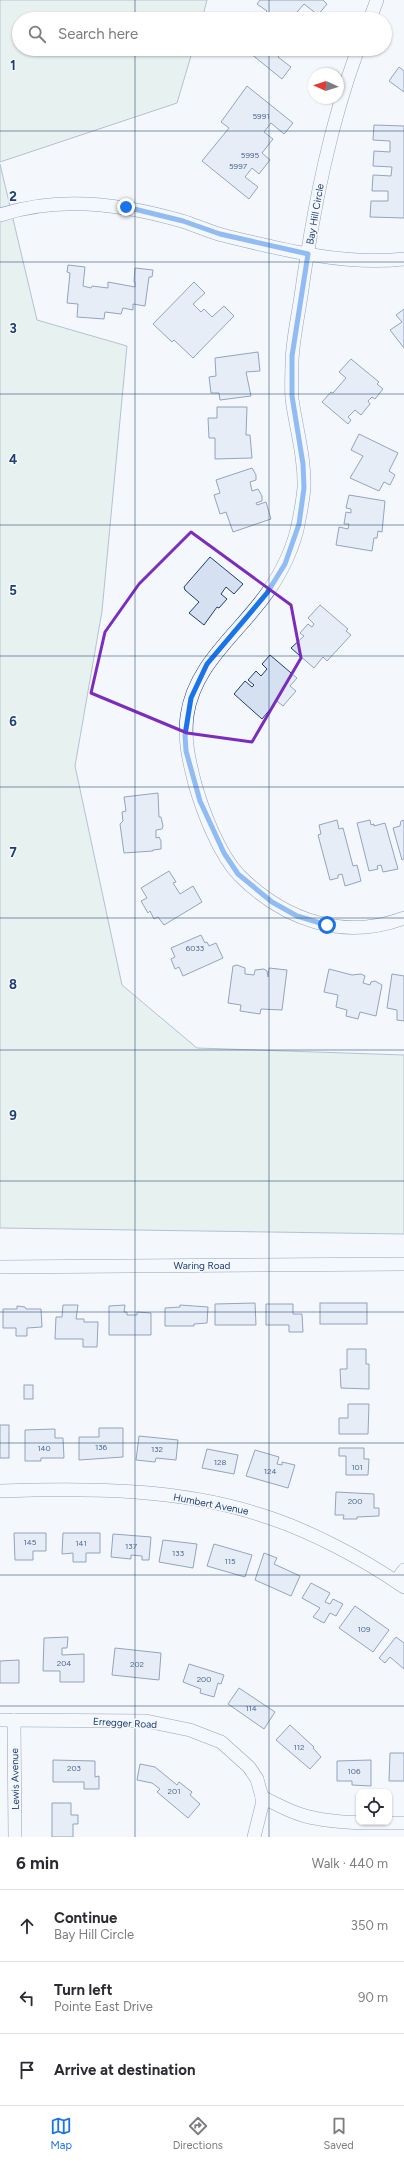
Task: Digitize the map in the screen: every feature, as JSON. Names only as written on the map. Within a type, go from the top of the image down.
[{"type":"street","points":[[373,12],[377,0]]},
{"type":"street","name":"Bay Hill Circle","points":[[355,56],[344,88],[324,161],[292,356],[292,396],[303,464],[304,488],[299,524],[285,564],[267,593],[207,664],[191,698],[188,708],[185,735],[186,751],[200,801],[224,853],[238,874],[272,902],[297,916],[327,925],[362,928],[384,925],[404,918]]},
{"type":"street","points":[[0,215],[35,207],[86,204],[126,207],[183,221],[220,234],[308,254],[370,261],[404,260]]},
{"type":"street","name":"Waring Road","points":[[0,1267],[404,1264]]},
{"type":"street","name":"Humbert Avenue","points":[[0,1491],[54,1490],[164,1495],[212,1503],[260,1514],[291,1525],[364,1562],[400,1584]]},
{"type":"street","points":[[400,1584],[404,1570]]},
{"type":"street","name":"Erregger Road","points":[[0,1720],[146,1721],[190,1730],[221,1742],[249,1768],[257,1779],[262,1797]]},
{"type":"street","name":"Lewis Avenue","points":[[14,1720],[15,1837]]},
{"type":"street","points":[[254,1837],[262,1805],[262,1797],[312,1818],[360,1823],[404,1823]]},
{"type":"highlighted area","points":[[191,532],[291,605],[301,658],[252,742],[187,733],[91,693],[105,632],[139,584]]},
{"type":"shaded area","points":[[0,0],[207,0],[204,12],[12,12],[12,56],[191,56],[177,103],[0,162]]},
{"type":"shaded area","points":[[0,164],[37,320],[127,346],[102,611],[75,766],[122,985],[197,1048],[404,1055],[404,1234],[0,1228]]},
{"type":"building","points":[[260,0],[323,0],[327,4],[320,12],[314,12],[304,4],[297,12],[266,12],[267,11],[257,4]]},
{"type":"building","points":[[254,56],[279,56],[278,57],[291,67],[282,79]]},
{"type":"building","points":[[399,67],[404,71],[404,92],[389,81]]},
{"type":"building","points":[[247,86],[293,123],[284,134],[271,123],[264,132],[273,139],[262,153],[270,160],[259,174],[252,168],[245,177],[258,187],[249,199],[202,161],[229,128],[221,122]]},
{"type":"building","points":[[374,125],[404,126],[404,218],[370,217],[371,201],[388,201],[388,191],[372,191],[373,175],[391,176],[392,167],[373,166],[374,151],[390,152],[390,141],[373,140]]},
{"type":"building","points":[[68,265],[85,267],[83,286],[91,288],[92,286],[108,288],[108,282],[135,287],[135,268],[153,270],[152,277],[149,277],[145,306],[133,304],[133,310],[123,308],[121,314],[105,312],[104,319],[77,317],[78,304],[67,303],[70,273],[67,272]]},
{"type":"building","points":[[194,282],[205,293],[193,304],[201,312],[204,309],[212,317],[224,306],[234,316],[193,358],[174,340],[172,342],[153,324]]},
{"type":"building","points":[[404,309],[404,348],[390,330],[402,322],[396,315]]},
{"type":"building","points":[[258,352],[260,371],[246,372],[251,396],[220,400],[219,393],[211,393],[209,377],[216,376],[215,358]]},
{"type":"building","points":[[351,359],[379,382],[377,384],[383,389],[375,399],[372,397],[368,401],[370,404],[361,415],[355,410],[348,417],[351,420],[348,424],[322,402],[331,392],[333,393],[346,378],[339,372]]},
{"type":"building","points":[[217,407],[247,407],[246,435],[250,435],[252,458],[215,459],[215,438],[209,438],[208,418],[217,418]]},
{"type":"building","points":[[359,434],[398,453],[389,471],[395,475],[390,485],[384,482],[379,491],[350,478],[363,456],[351,450]]},
{"type":"building","points":[[252,468],[256,475],[256,480],[250,482],[252,491],[258,489],[262,496],[262,501],[256,503],[257,505],[266,502],[271,519],[233,532],[226,512],[220,514],[214,495],[220,493],[216,480]]},
{"type":"building","points":[[349,495],[385,501],[382,532],[378,531],[377,538],[374,538],[372,551],[336,545],[339,527],[348,529],[349,524],[344,524],[346,512],[351,513],[351,509],[346,508]]},
{"type":"building","points":[[210,557],[243,584],[234,594],[226,587],[221,594],[227,599],[219,608],[217,607],[204,625],[189,613],[199,602],[185,590],[184,587]]},
{"type":"building","points":[[320,605],[348,629],[346,631],[351,635],[327,661],[323,657],[314,668],[291,648],[304,636],[300,633],[308,624],[312,627],[314,624],[308,618]]},
{"type":"building","points":[[270,655],[297,678],[290,686],[296,691],[283,706],[277,701],[262,719],[234,694],[245,681],[252,687],[254,685],[248,680],[256,671],[261,676],[267,669],[262,664]]},
{"type":"building","points":[[158,793],[159,817],[161,817],[163,826],[162,829],[156,830],[156,838],[159,837],[161,841],[161,849],[124,853],[120,824],[123,821],[122,812],[126,811],[124,797]]},
{"type":"building","points":[[337,820],[339,829],[343,828],[353,866],[357,865],[361,881],[345,886],[342,874],[338,875],[338,878],[330,880],[318,835],[321,834],[319,825]]},
{"type":"building","points":[[370,820],[371,825],[374,824],[374,826],[385,823],[398,869],[383,872],[381,865],[377,866],[378,869],[369,871],[357,823]]},
{"type":"building","points":[[404,820],[404,859],[402,860],[393,828],[400,826],[401,821]]},
{"type":"building","points":[[169,871],[176,882],[173,883],[180,894],[193,886],[202,902],[164,925],[158,917],[154,919],[150,911],[148,913],[141,901],[147,898],[141,888]]},
{"type":"building","points":[[201,935],[205,943],[207,942],[209,946],[216,943],[223,958],[183,976],[179,967],[175,969],[171,959],[175,957],[171,948]]},
{"type":"building","points":[[237,965],[245,968],[245,974],[254,975],[255,970],[264,969],[267,971],[268,977],[269,968],[287,970],[282,1010],[261,1009],[260,1014],[240,1011],[241,1005],[228,1003],[233,966]]},
{"type":"building","points":[[329,969],[352,975],[361,974],[365,976],[363,983],[370,985],[371,982],[375,981],[382,985],[376,1016],[360,1012],[358,1019],[346,1016],[347,1010],[336,1007],[338,995],[324,992]]},
{"type":"building","points":[[392,974],[404,976],[404,1021],[397,1020],[397,1010],[387,1008]]},
{"type":"building","points":[[255,1303],[256,1325],[215,1325],[215,1304]]},
{"type":"building","points":[[320,1303],[367,1303],[367,1324],[320,1324]]},
{"type":"building","points":[[266,1304],[293,1304],[293,1314],[302,1314],[303,1332],[289,1332],[289,1325],[266,1325]]},
{"type":"building","points":[[63,1305],[78,1305],[76,1319],[84,1319],[84,1322],[98,1322],[97,1347],[83,1347],[83,1339],[55,1339],[56,1317],[62,1317]]},
{"type":"building","points":[[125,1305],[124,1312],[127,1312],[127,1315],[137,1315],[137,1312],[151,1313],[151,1335],[109,1335],[109,1306]]},
{"type":"building","points":[[180,1305],[208,1307],[207,1323],[194,1324],[194,1326],[165,1326],[165,1308],[180,1307]]},
{"type":"building","points":[[17,1306],[25,1307],[26,1309],[41,1309],[42,1327],[27,1328],[27,1336],[16,1336],[16,1328],[3,1328],[3,1309],[17,1309]]},
{"type":"building","points":[[347,1349],[366,1349],[366,1364],[369,1364],[369,1389],[341,1388],[340,1369],[347,1369]]},
{"type":"building","points":[[24,1385],[33,1385],[33,1399],[24,1399]]},
{"type":"building","points":[[348,1404],[369,1404],[368,1434],[339,1434],[339,1418],[348,1418]]},
{"type":"building","points":[[0,1425],[9,1425],[9,1458],[0,1458]]},
{"type":"building","points":[[99,1428],[123,1428],[123,1457],[79,1460],[79,1437],[99,1437]]},
{"type":"building","points":[[55,1429],[55,1438],[63,1438],[64,1458],[41,1458],[41,1461],[25,1461],[25,1430]]},
{"type":"building","points":[[139,1436],[178,1440],[176,1460],[156,1458],[155,1462],[136,1460]]},
{"type":"building","points":[[339,1448],[364,1448],[364,1459],[369,1459],[368,1475],[346,1475],[346,1456],[339,1456]]},
{"type":"building","points":[[207,1449],[238,1455],[234,1474],[202,1468]]},
{"type":"building","points":[[255,1450],[279,1457],[277,1464],[282,1465],[282,1462],[295,1465],[288,1488],[246,1476]]},
{"type":"building","points":[[336,1492],[374,1494],[374,1508],[379,1508],[379,1516],[343,1519],[344,1515],[335,1515]]},
{"type":"building","points":[[14,1533],[46,1533],[46,1551],[33,1551],[33,1560],[15,1560]]},
{"type":"building","points":[[63,1533],[100,1533],[100,1553],[86,1553],[86,1562],[73,1562],[73,1553],[62,1554]]},
{"type":"building","points":[[113,1534],[151,1537],[149,1560],[142,1560],[142,1556],[131,1555],[131,1559],[111,1557]]},
{"type":"building","points":[[163,1540],[197,1544],[193,1568],[159,1562]]},
{"type":"building","points":[[214,1544],[252,1555],[245,1577],[207,1566]]},
{"type":"building","points":[[264,1553],[277,1558],[274,1564],[300,1576],[291,1596],[255,1580]]},
{"type":"building","points":[[311,1583],[330,1593],[325,1602],[330,1604],[333,1599],[343,1604],[336,1616],[330,1613],[324,1623],[313,1617],[320,1608],[302,1598]]},
{"type":"building","points":[[355,1606],[389,1630],[373,1652],[339,1628]]},
{"type":"building","points":[[68,1637],[67,1648],[62,1648],[62,1655],[84,1654],[84,1682],[60,1682],[60,1671],[43,1671],[44,1638]]},
{"type":"building","points":[[396,1637],[404,1643],[404,1669],[390,1657],[385,1663],[379,1658]]},
{"type":"building","points":[[115,1648],[161,1653],[159,1680],[112,1675]]},
{"type":"building","points":[[19,1660],[19,1683],[0,1683],[0,1661]]},
{"type":"building","points":[[189,1664],[224,1675],[221,1684],[218,1683],[214,1697],[200,1693],[201,1689],[183,1682]]},
{"type":"building","points":[[239,1688],[275,1712],[264,1729],[228,1704]]},
{"type":"building","points":[[290,1725],[314,1747],[313,1748],[321,1757],[310,1769],[276,1740]]},
{"type":"building","points":[[390,1753],[404,1753],[404,1781],[389,1781]]},
{"type":"building","points":[[53,1760],[95,1761],[95,1777],[99,1776],[99,1789],[84,1789],[84,1782],[53,1782]]},
{"type":"building","points":[[371,1760],[371,1786],[352,1785],[352,1781],[337,1781],[337,1761]]},
{"type":"building","points":[[140,1764],[155,1767],[177,1785],[179,1782],[192,1792],[190,1795],[200,1804],[188,1818],[157,1792],[160,1789],[152,1783],[137,1780]]},
{"type":"building","points":[[52,1803],[71,1803],[71,1815],[78,1815],[78,1824],[73,1824],[73,1837],[52,1837]]},
{"type":"route","points":[[126,207],[183,221],[220,234],[308,254],[292,356],[292,396],[303,464],[304,488],[299,524],[285,564],[267,593],[207,664],[191,698],[187,714],[185,735],[186,751],[200,801],[224,853],[238,874],[272,902],[297,916],[327,925]]}]
